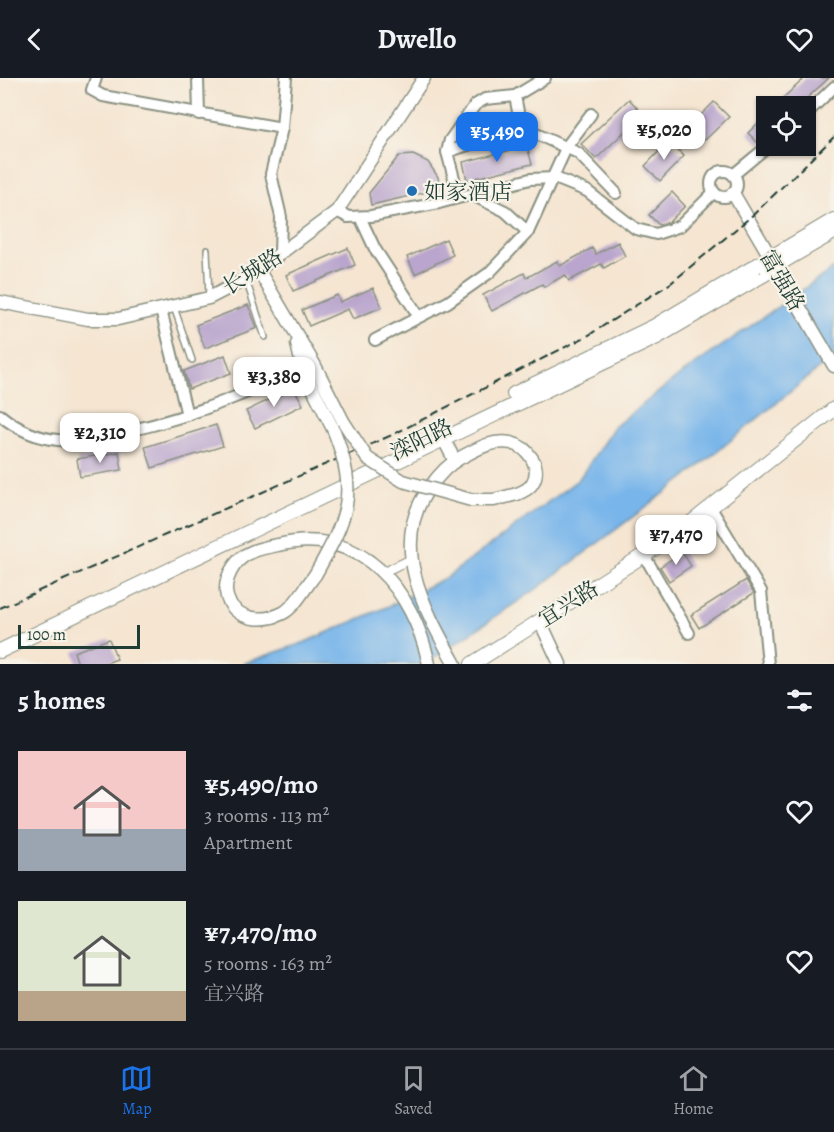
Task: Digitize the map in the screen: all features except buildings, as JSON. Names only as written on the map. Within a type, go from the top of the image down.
[{"type":"main road","name":"滦阳路","points":[[784,256],[834,220]]},
{"type":"main road","name":"滦阳路","points":[[0,651],[657,337],[762,269],[834,232]]},
{"type":"main road","name":"滦阳路","points":[[0,642],[655,326],[762,269]]},
{"type":"main road","name":"宜兴路","points":[[472,664],[677,534],[834,409]]},
{"type":"street","points":[[96,78],[92,90],[103,96],[282,128]]},
{"type":"street","points":[[198,78],[199,114]]},
{"type":"street","points":[[280,255],[281,217],[271,174],[282,128],[286,78]]},
{"type":"street","name":"长城路","points":[[0,302],[88,319],[118,319],[209,298],[246,279],[337,211],[424,78]]},
{"type":"street","points":[[455,182],[447,153],[450,140],[475,105],[485,99],[514,96],[545,78]]},
{"type":"street","points":[[816,104],[834,87]]},
{"type":"street","points":[[514,96],[521,127]]},
{"type":"street","points":[[375,340],[418,315],[448,302],[489,273],[528,232],[555,178],[567,146],[591,114]]},
{"type":"street","points":[[447,153],[521,127],[567,146],[578,153],[616,192]]},
{"type":"street","points":[[734,175],[756,156]]},
{"type":"street","points":[[726,171],[734,175],[737,186],[733,193],[721,196],[714,192],[711,181],[715,174],[726,171]]},
{"type":"street","points":[[337,211],[348,217],[360,217],[472,195],[530,179],[555,178],[587,191],[636,229],[649,233],[663,233],[680,226],[714,192]]},
{"type":"street","name":"富强路","points":[[733,193],[834,366]]},
{"type":"street","points":[[472,195],[505,211],[528,232]]},
{"type":"street","points":[[360,217],[375,249],[418,315]]},
{"type":"street","points":[[259,271],[294,334],[314,364],[343,421],[367,458],[404,481],[471,500],[494,500],[517,494],[531,486],[536,475],[527,450],[512,443],[498,441],[455,461],[440,474],[420,501],[412,522],[409,560],[420,597],[455,664]]},
{"type":"street","points":[[161,310],[187,415]]},
{"type":"street","points":[[294,334],[303,369],[334,431],[346,462],[348,494],[339,531],[315,575],[286,612],[264,620],[246,617],[232,607],[226,594],[227,582],[241,558],[256,550],[300,539],[348,550],[384,572],[395,583],[413,611],[429,664]]},
{"type":"street","points":[[0,415],[17,427],[37,436],[69,440],[137,430],[187,415],[303,369]]},
{"type":"street","points":[[443,438],[455,461]]},
{"type":"street","points":[[711,507],[762,591],[768,664]]},
{"type":"street","points":[[248,532],[256,550]]},
{"type":"street","points":[[644,555],[689,633]]},
{"type":"street","points":[[384,572],[409,560]]},
{"type":"street","points":[[540,621],[560,664]]},
{"type":"lane","points":[[207,250],[209,298]]},
{"type":"lane","points":[[246,279],[265,337]]},
{"type":"lane","points":[[174,307],[192,360]]},
{"type":"water","points":[[834,268],[834,356],[686,477],[538,588],[425,664],[242,664],[303,643],[389,606],[447,577],[579,479],[614,427],[680,375]]},
{"type":"railway","points":[[0,608],[392,435],[589,335],[671,283],[754,214],[834,137]]},
{"type":"place","name":"如家酒店","points":[[412,191]]}]
